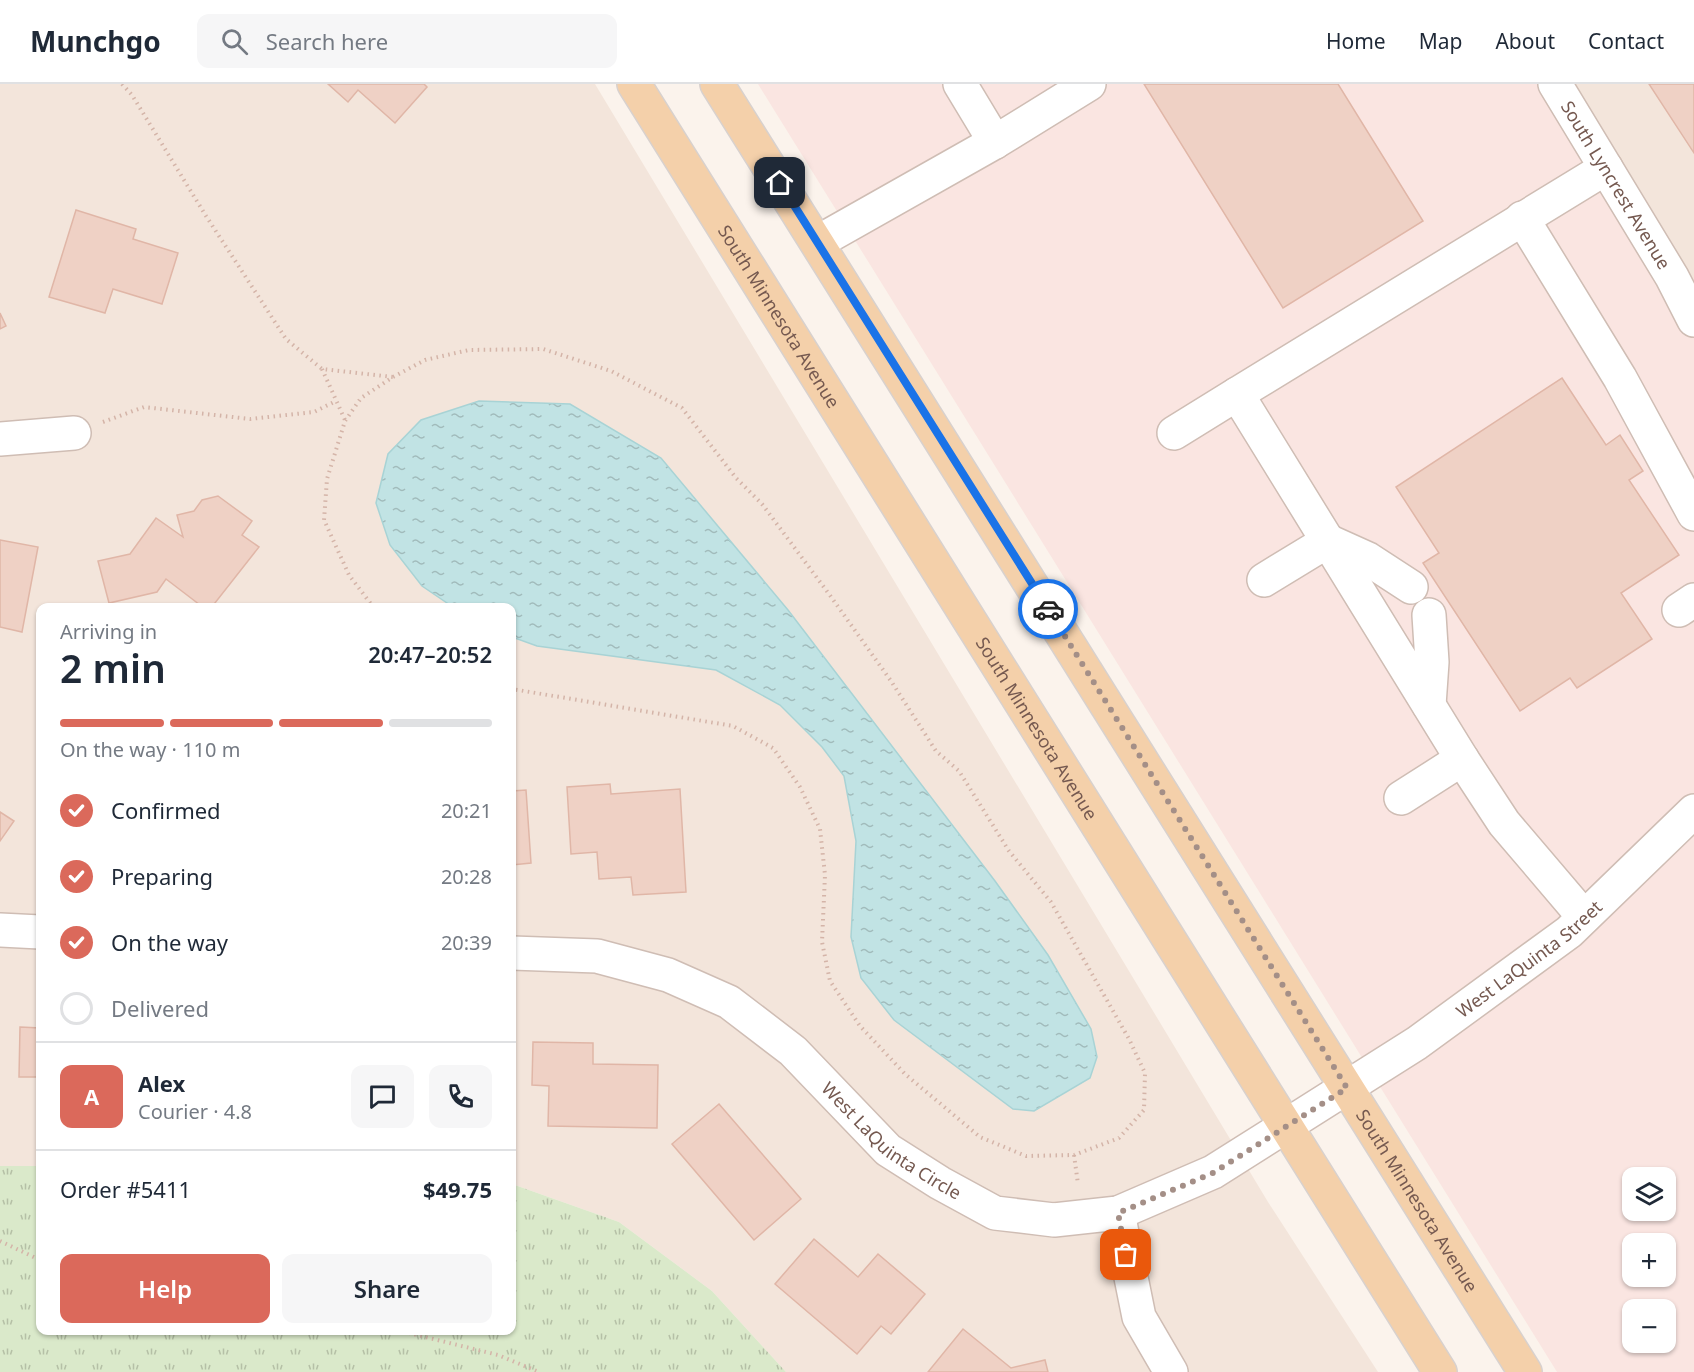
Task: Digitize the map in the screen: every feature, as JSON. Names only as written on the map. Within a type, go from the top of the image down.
[{"type":"main road","name":"South Minnesota Avenue","points":[[634,84],[1440,1372]]},
{"type":"main road","name":"South Minnesota Avenue","points":[[717,84],[1525,1372]]},
{"type":"street","points":[[960,84],[995,142]]},
{"type":"street","name":"South Lyncrest Avenue","points":[[1555,84],[1672,277],[1694,320]]},
{"type":"street","points":[[818,242],[995,142],[1078,87]]},
{"type":"street","points":[[1174,433],[1606,168]]},
{"type":"street","points":[[1522,218],[1620,378],[1694,514]]},
{"type":"street","points":[[1237,394],[1462,759],[1504,823],[1584,917]]},
{"type":"street","points":[[0,439],[74,433]]},
{"type":"street","points":[[1263,579],[1328,541]]},
{"type":"street","points":[[1328,541],[1368,560],[1411,587]]},
{"type":"street","points":[[1429,615],[1432,662],[1429,705]]},
{"type":"street","points":[[1401,798],[1462,759]]},
{"type":"street","name":"West LaQuinta Street","points":[[1286,1126],[1417,1043],[1569,932],[1694,811]]},
{"type":"street","points":[[0,930],[36,932]]},
{"type":"street","name":"West LaQuinta Circle","points":[[516,952],[597,956],[668,975],[729,1002],[793,1051],[888,1150],[940,1183],[995,1213],[1054,1220],[1118,1213],[1213,1173],[1286,1126]]},
{"type":"street","points":[[1118,1213],[1139,1317],[1171,1372]]},
{"type":"path","points":[[122,84],[132,95],[206,216],[286,339],[322,369],[345,421]]},
{"type":"path","points":[[371,603],[349,576],[324,520],[327,479],[345,421],[361,398],[393,377],[425,360],[469,350],[543,349],[611,371],[682,408],[736,478],[762,504],[891,681],[936,751],[959,771],[1009,851],[1051,902],[1129,1039],[1145,1073],[1144,1110],[1119,1138],[1074,1155],[1026,1156],[980,1137],[905,1074],[860,1026],[830,981],[822,942],[825,875],[820,829],[800,787],[773,748],[733,726],[525,693],[516,690]]},
{"type":"path","points":[[322,369],[393,377]]},
{"type":"path","points":[[74,433],[144,407],[250,419],[314,412],[336,401]]},
{"type":"path","points":[[0,1241],[36,1258]]},
{"type":"path","points":[[417,1335],[498,1355],[539,1372]]},
{"type":"shaded area","points":[[0,84],[595,84],[1268,1202],[1378,1372],[786,1372],[712,1291],[619,1222],[516,1185],[516,603],[36,603],[36,1166],[0,1166]]},
{"type":"shaded area","points":[[758,84],[1575,84],[1694,283],[1694,1372],[1557,1372]]},
{"type":"shaded area","points":[[1575,84],[1694,84],[1694,283]]},
{"type":"green space","points":[[0,1166],[36,1166],[36,1335],[516,1335],[516,1185],[619,1222],[712,1291],[786,1372],[0,1372]]},
{"type":"water","points":[[479,401],[570,404],[661,458],[788,610],[995,881],[1048,955],[1091,1029],[1097,1057],[1090,1078],[1034,1111],[1013,1109],[894,1020],[861,978],[851,937],[856,841],[844,776],[822,747],[780,705],[716,670],[537,646],[516,638],[516,603],[447,603],[422,586],[390,545],[376,503],[388,454],[421,420]]},
{"type":"building","points":[[328,84],[424,84],[427,87],[395,123],[358,90],[348,102]]},
{"type":"building","points":[[1144,84],[1338,84],[1423,221],[1283,308]]},
{"type":"building","points":[[1649,84],[1694,84],[1694,153]]},
{"type":"building","points":[[76,210],[136,229],[133,239],[178,253],[162,304],[113,289],[105,313],[49,297]]},
{"type":"building","points":[[0,313],[6,326],[0,329]]},
{"type":"building","points":[[1562,378],[1606,445],[1620,435],[1643,471],[1629,480],[1679,555],[1621,593],[1652,639],[1577,688],[1570,678],[1520,711],[1423,563],[1439,553],[1396,487]]},
{"type":"building","points":[[218,496],[252,521],[242,535],[259,547],[215,603],[197,603],[166,579],[157,592],[109,603],[98,561],[130,554],[156,518],[183,537],[177,515],[194,511],[202,500]]},
{"type":"building","points":[[0,540],[38,547],[22,632],[0,627]]},
{"type":"building","points":[[610,784],[611,794],[680,789],[686,892],[633,895],[631,877],[599,879],[597,852],[571,854],[567,787]]},
{"type":"building","points":[[526,790],[531,863],[516,865],[516,791]]},
{"type":"building","points":[[0,812],[14,821],[0,841]]},
{"type":"building","points":[[20,1027],[36,1028],[36,1077],[19,1077]]},
{"type":"building","points":[[533,1042],[593,1043],[593,1064],[658,1065],[657,1128],[548,1126],[549,1086],[532,1085]]},
{"type":"building","points":[[719,1104],[801,1199],[754,1240],[672,1144]]},
{"type":"building","points":[[814,1239],[858,1277],[878,1254],[925,1294],[891,1334],[881,1326],[857,1354],[775,1284]]},
{"type":"building","points":[[963,1329],[1011,1368],[1045,1360],[1048,1372],[928,1372]]},
{"type":"way so far","points":[[1048,609],[1347,1088],[1213,1173],[1118,1213],[1126,1255]]},
{"type":"route","points":[[780,183],[1048,609]]}]
